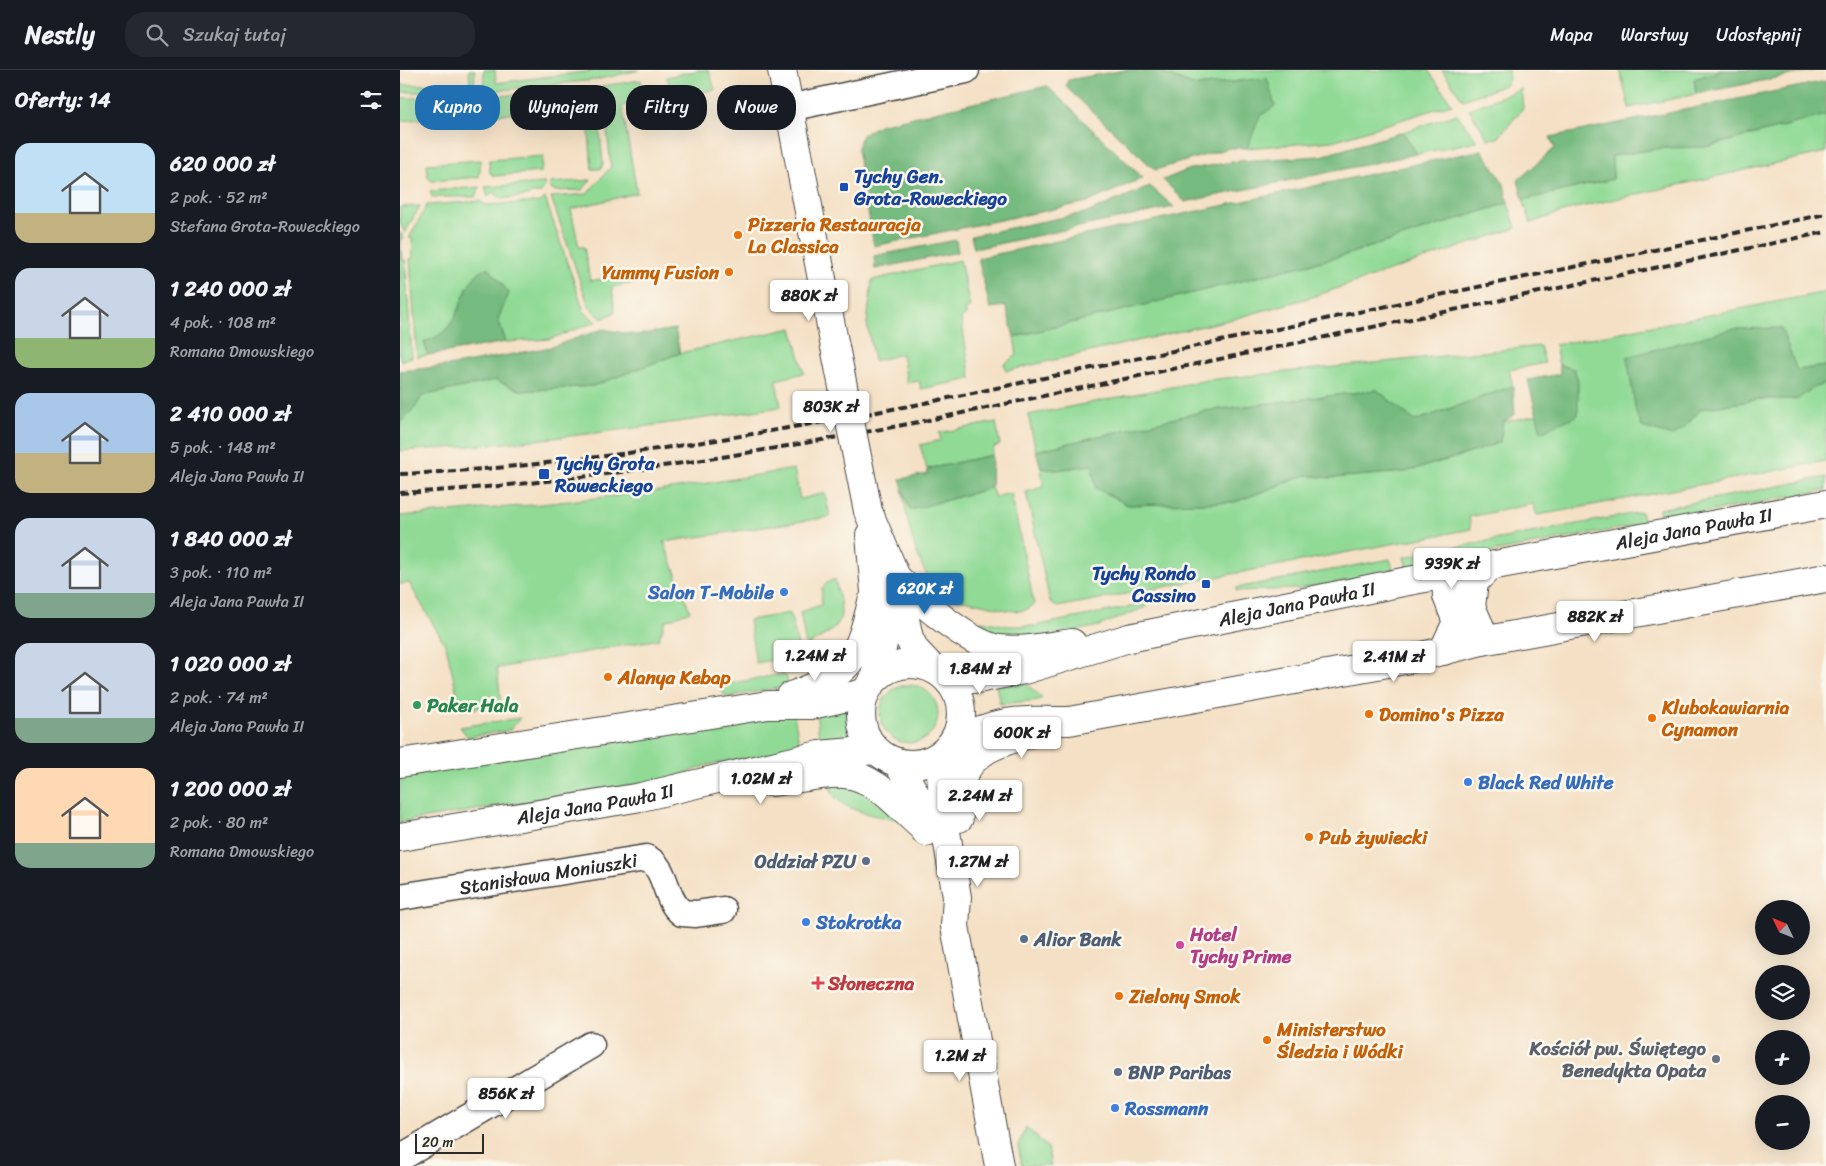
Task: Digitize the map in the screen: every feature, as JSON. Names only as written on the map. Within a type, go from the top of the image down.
[{"type":"street","points":[[782,70],[785,85]]},
{"type":"street","points":[[796,106],[966,70]]},
{"type":"street","points":[[793,130],[868,512],[885,584],[915,650],[958,693],[962,710],[960,728],[950,746],[941,773],[950,853],[958,897],[955,926]]},
{"type":"street","name":"Aleja Jana Pawła II","points":[[939,673],[977,679],[1024,670],[1129,638],[1447,585],[1490,566],[1826,504]]},
{"type":"street","points":[[1481,634],[1471,607],[1474,582],[1490,566]]},
{"type":"street","points":[[950,853],[959,824],[960,784],[973,760],[993,745],[1069,721],[1443,652],[1481,634],[1826,578]]},
{"type":"street","points":[[885,584],[918,601],[948,622],[998,649],[1129,638]]},
{"type":"street","points":[[885,584],[883,644],[861,708],[861,723],[866,738],[887,756],[918,799],[943,899],[955,926],[999,1166]]},
{"type":"street","points":[[768,705],[809,690],[830,679],[848,664],[859,649],[885,584]]},
{"type":"street","points":[[1443,652],[1456,622],[1447,585]]},
{"type":"street","points":[[400,763],[768,705],[811,705],[870,686],[887,670],[901,664],[916,663],[939,673]]},
{"type":"street","points":[[887,756],[912,765],[925,763],[972,732],[999,723],[1028,720],[1069,721]]},
{"type":"street","name":"Aleja Jana Pawła II","points":[[400,837],[641,797],[819,755],[887,756]]},
{"type":"street","points":[[641,797],[844,773],[861,778],[874,785],[926,830]]},
{"type":"street","name":"Stanisława Moniuszki","points":[[400,897],[646,858],[657,865],[671,900],[682,913],[696,914],[723,910]]},
{"type":"street","points":[[400,1158],[591,1045]]},
{"type":"green space","points":[[469,70],[475,70],[474,85],[415,85],[415,92],[400,92],[400,85],[470,84]]},
{"type":"green space","points":[[484,70],[495,70],[496,83],[601,70],[640,70],[595,80],[548,85],[510,85],[510,89],[500,90],[500,85],[483,85]]},
{"type":"green space","points":[[699,70],[709,70],[715,90],[707,91],[707,85],[669,85],[667,77]]},
{"type":"green space","points":[[1125,70],[1162,70],[1164,74],[1196,86],[1267,78],[1275,106],[1260,116],[1247,148],[1229,148],[1155,170],[1066,87],[1068,80]]},
{"type":"green space","points":[[1162,70],[1428,70],[1452,104],[1333,141],[1247,148],[1260,116],[1267,78],[1196,86],[1164,74]]},
{"type":"green space","points":[[1442,70],[1508,70],[1509,79],[1505,85],[1463,100]]},
{"type":"green space","points":[[1620,70],[1723,70],[1694,79],[1696,94],[1629,108]]},
{"type":"green space","points":[[1723,70],[1817,70],[1696,94],[1694,79]]},
{"type":"green space","points":[[641,80],[642,85],[626,85],[626,105],[622,106],[637,193],[571,209],[579,247],[584,247],[590,281],[633,273],[634,283],[612,287],[615,312],[602,319],[589,307],[551,197],[587,194],[611,167],[607,130],[616,130],[616,85],[608,85]]},
{"type":"green space","points":[[1826,81],[1826,115],[1706,147],[1662,148],[1612,156],[1613,179],[1523,200],[1518,180],[1555,148],[1550,137]]},
{"type":"green space","points":[[1047,86],[1143,178],[1088,202],[874,246],[857,149],[862,135],[879,125]]},
{"type":"green space","points":[[1521,89],[1523,108],[1498,138],[1488,139],[1469,109]]},
{"type":"green space","points":[[510,95],[510,114],[500,114],[500,96]]},
{"type":"green space","points":[[400,98],[415,98],[415,120],[400,121]]},
{"type":"green space","points":[[1457,114],[1477,141],[1417,154],[1403,132]]},
{"type":"green space","points":[[1826,115],[1826,152],[1571,209],[1531,223],[1523,200],[1613,179],[1612,156],[1662,148],[1706,147]]},
{"type":"green space","points":[[589,130],[600,130],[603,164],[601,169],[592,169]]},
{"type":"green space","points":[[1403,132],[1417,154],[1185,202],[1163,180],[1190,169],[1238,161],[1321,156]]},
{"type":"green space","points":[[1482,150],[1504,184],[1508,203],[1342,256],[1014,337],[1006,306],[990,308],[978,258]]},
{"type":"green space","points":[[543,156],[541,172],[494,176],[490,173],[489,160]]},
{"type":"green space","points":[[481,160],[479,177],[432,181],[428,178],[427,164]]},
{"type":"green space","points":[[591,180],[582,190],[555,191],[550,189],[550,183]]},
{"type":"green space","points":[[545,183],[541,193],[531,193],[528,196],[502,199],[493,192],[488,197],[485,187]]},
{"type":"green space","points":[[1150,186],[1174,207],[974,249],[971,236],[1089,212]]},
{"type":"green space","points":[[480,187],[475,197],[432,197],[430,191]]},
{"type":"green space","points":[[545,198],[584,311],[596,322],[550,339],[506,342],[498,319],[509,293],[488,267],[477,274],[470,284],[455,317],[448,327],[438,336],[424,342],[428,355],[417,357],[410,259],[413,258],[412,238],[409,238],[427,205],[481,201],[485,205],[540,202]]},
{"type":"green space","points":[[1508,203],[1516,228],[1312,297],[1233,319],[1006,371],[1004,364],[1017,355],[1014,337],[1342,256]]},
{"type":"green space","points":[[420,206],[405,233],[400,223],[400,207]]},
{"type":"green space","points":[[400,239],[402,260],[405,260],[412,357],[400,361]]},
{"type":"green space","points":[[956,240],[958,252],[875,269],[874,256]]},
{"type":"green space","points":[[960,260],[970,307],[966,309],[966,315],[961,318],[971,379],[921,389],[919,381],[907,383],[902,354],[874,361],[867,324],[872,280]]},
{"type":"green space","points":[[488,267],[509,293],[498,319],[506,342],[428,355],[424,342],[438,336],[448,327],[455,317],[470,284],[477,274]]},
{"type":"green space","points":[[1826,292],[1826,366],[1797,370],[1732,329],[1684,428],[1701,409],[1760,399],[1798,399],[1811,389],[1826,383],[1826,461],[1537,515],[1533,504],[1469,517],[1471,529],[1057,607],[1050,602],[1026,492],[1043,487],[1041,468],[1056,470],[1092,465],[1096,488],[1128,505],[1235,502],[1306,475],[1330,478],[1405,472],[1467,454],[1500,442],[1503,422],[1538,415],[1541,432],[1574,369],[1559,365],[1555,345]]},
{"type":"green space","points":[[792,328],[804,373],[776,380],[781,407],[543,439],[400,451],[400,423],[415,408],[421,396],[496,380],[522,391],[593,386],[680,353]]},
{"type":"green space","points":[[1781,328],[1797,370],[1826,366],[1826,383],[1811,389],[1798,399],[1760,399],[1701,409],[1684,428],[1672,436],[1642,427],[1636,413],[1627,357],[1732,329]]},
{"type":"green space","points":[[603,329],[636,335],[675,329],[680,353],[593,386],[522,391],[496,380],[422,396],[415,408],[400,423],[400,371],[455,365],[551,347]]},
{"type":"green space","points":[[1540,346],[1545,363],[1509,370],[1513,386],[1415,421],[1377,390],[1205,411],[1036,451],[1028,415],[1207,380]]},
{"type":"green space","points":[[1559,365],[1574,369],[1578,380],[1578,415],[1541,432],[1528,380],[1560,374]]},
{"type":"green space","points":[[1513,386],[1515,414],[1503,422],[1500,442],[1467,454],[1405,472],[1330,478],[1306,475],[1235,502],[1128,505],[1096,488],[1092,465],[1056,470],[1041,468],[1036,451],[1205,411],[1377,390],[1415,421]]},
{"type":"green space","points":[[996,422],[1000,445],[994,447],[992,455],[927,469],[920,445],[941,440],[939,433]]},
{"type":"green space","points":[[992,455],[991,488],[910,510],[900,479],[928,474],[927,469]]},
{"type":"green space","points":[[794,469],[800,499],[825,493],[830,517],[664,542],[690,611],[665,621],[659,639],[497,668],[501,703],[461,711],[446,646],[409,583],[400,584],[400,516],[533,505],[659,491]]},
{"type":"green space","points":[[1826,477],[1826,490],[1660,521],[1659,509]]},
{"type":"green space","points":[[991,488],[995,497],[1011,493],[1034,604],[1027,609],[1018,611],[1007,610],[947,595],[937,588],[928,577],[915,548],[902,489],[910,510]]},
{"type":"green space","points":[[1641,512],[1644,524],[1407,568],[1404,557]]},
{"type":"green space","points":[[1390,559],[1394,572],[1298,589],[1236,591],[1236,588]]},
{"type":"green space","points":[[835,579],[841,605],[839,621],[829,633],[806,646],[800,612],[821,605],[822,588],[828,582]]},
{"type":"green space","points":[[1145,604],[1146,607],[1099,626],[1018,643],[975,629],[981,621],[1009,626],[1034,626]]},
{"type":"green space","points":[[790,613],[799,650],[779,659],[756,663],[749,620]]},
{"type":"green space","points":[[783,674],[786,676],[789,686],[726,697],[721,690],[722,685]]},
{"type":"green space","points":[[1022,680],[1042,698],[1039,700],[1000,704],[995,682]]},
{"type":"green space","points":[[903,685],[915,685],[930,693],[938,708],[938,720],[930,735],[915,743],[903,743],[888,735],[880,720],[880,708],[888,693]]},
{"type":"green space","points":[[847,709],[848,731],[853,743],[820,746],[816,712]]},
{"type":"green space","points":[[794,714],[800,749],[708,765],[667,780],[400,822],[400,775]]},
{"type":"green space","points":[[520,718],[510,730],[468,737],[460,727]]},
{"type":"green space","points":[[846,781],[900,819],[873,815],[844,805],[833,794],[829,782]]},
{"type":"green space","points":[[1026,1127],[1048,1148],[1051,1166],[1022,1166],[1018,1146]]},
{"type":"railway","points":[[400,474],[531,465],[596,457],[726,438],[855,416],[1826,214]]},
{"type":"railway","points":[[400,493],[466,489],[598,475],[728,456],[859,433],[1826,232]]},
{"type":"place","name":"Tychy Gen. Grota-Roweckiego","points":[[844,187]]},
{"type":"place","name":"Pizzeria Restauracja La Classica","points":[[738,235]]},
{"type":"place","name":"Yummy Fusion","points":[[729,272]]},
{"type":"place","name":"Tychy Grota Roweckiego","points":[[544,474]]},
{"type":"place","name":"Tychy Rondo Cassino","points":[[1206,584]]},
{"type":"place","name":"Salon T-Mobile","points":[[784,592]]},
{"type":"place","name":"Alanya Kebap","points":[[608,677]]},
{"type":"place","name":"Paker Hala","points":[[417,705]]},
{"type":"place","name":"Domino's Pizza","points":[[1369,714]]},
{"type":"place","name":"Klubokawiarnia Cynamon","points":[[1652,718]]},
{"type":"place","name":"Black Red White","points":[[1468,782]]},
{"type":"place","name":"Pub żywiecki","points":[[1309,837]]},
{"type":"place","name":"Oddział PZU","points":[[866,861]]},
{"type":"place","name":"Stokrotka","points":[[806,922]]},
{"type":"place","name":"Alior Bank","points":[[1024,939]]},
{"type":"place","name":"Hotel Tychy Prime","points":[[1180,945]]},
{"type":"place","name":"Słoneczna","points":[[818,983]]},
{"type":"place","name":"Zielony Smok","points":[[1119,996]]},
{"type":"place","name":"Ministerstwo Śledzia i Wódki","points":[[1267,1040]]},
{"type":"place","name":"Kościół pw. Świętego Benedykta Opata","points":[[1716,1059]]},
{"type":"place","name":"BNP Paribas","points":[[1118,1072]]},
{"type":"place","name":"Rossmann","points":[[1115,1108]]}]
